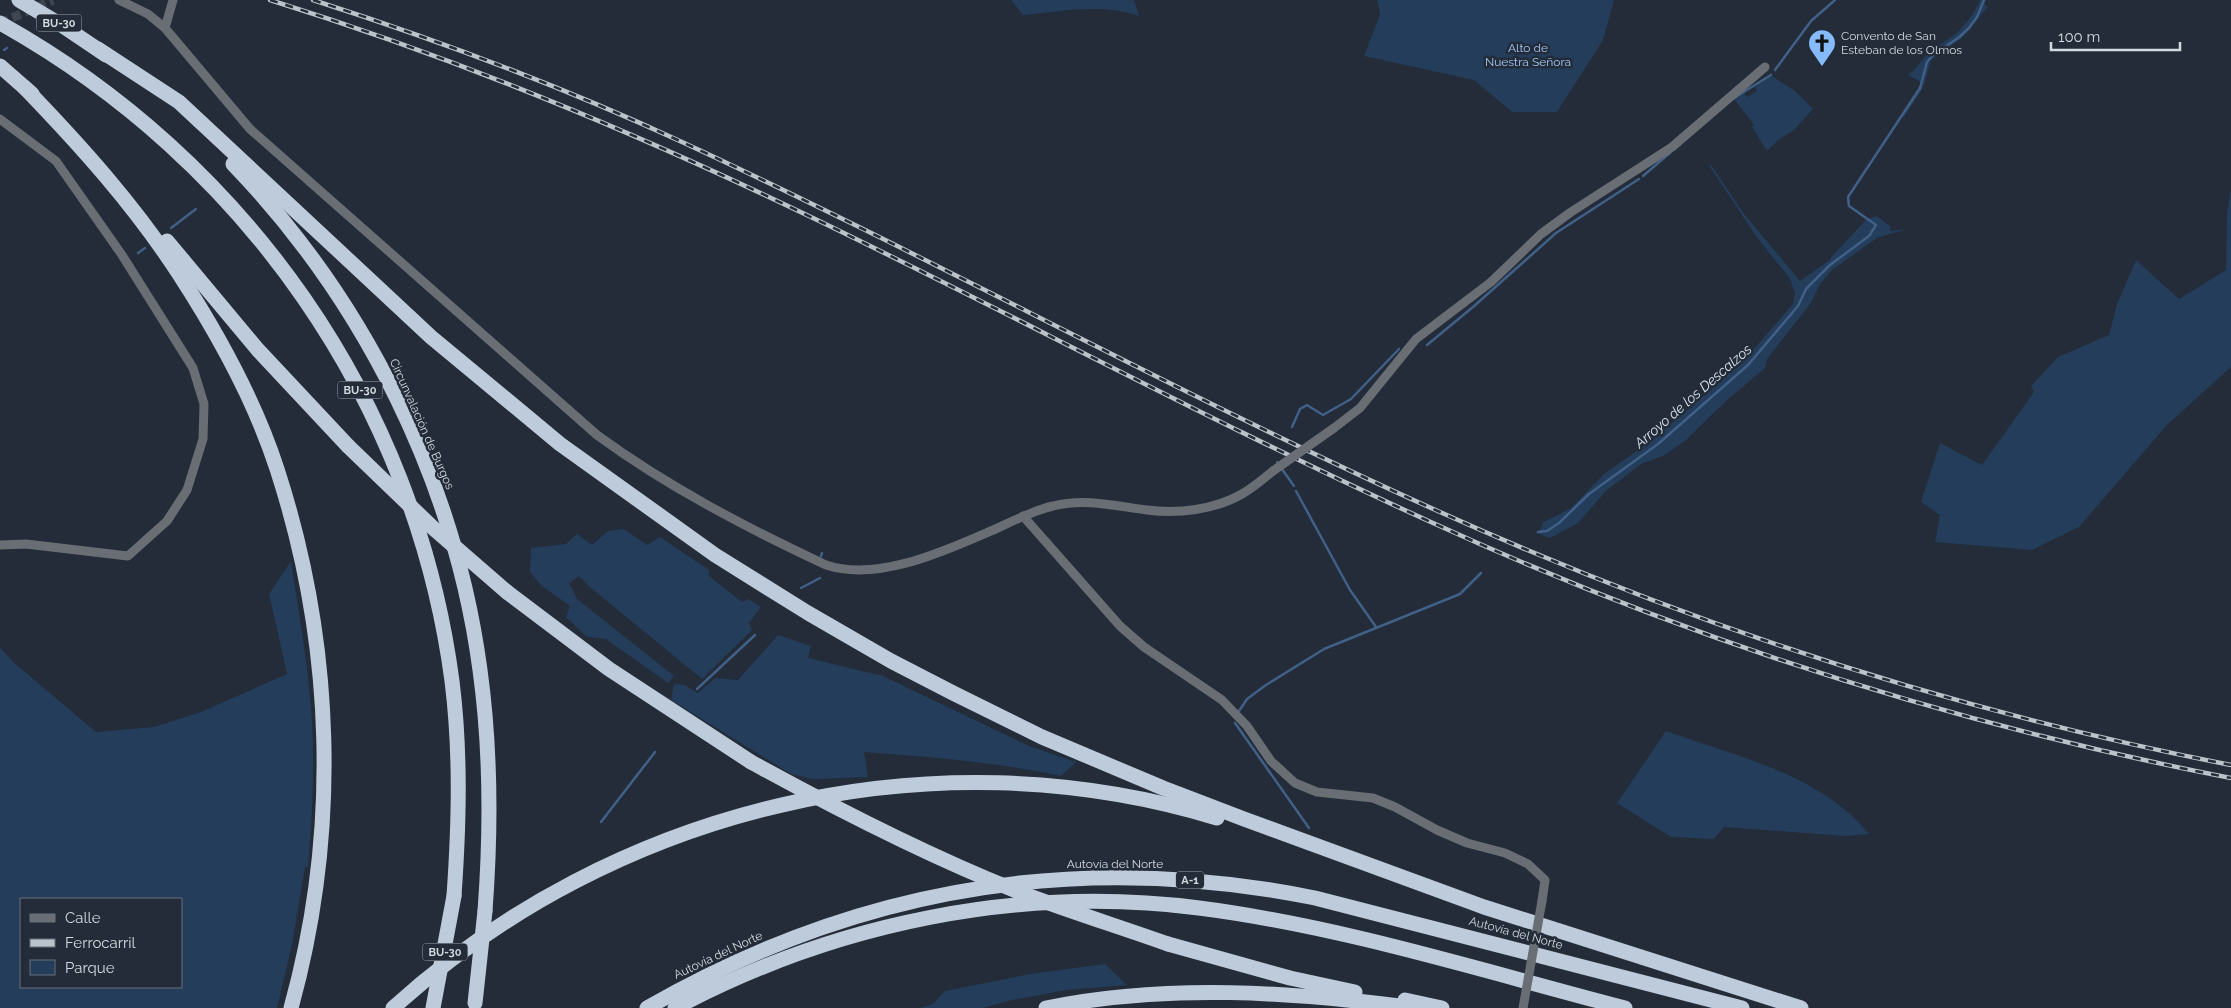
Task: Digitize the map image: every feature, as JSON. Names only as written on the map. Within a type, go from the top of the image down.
[{"type":"highway","name":"Circunvalación de Burgos","points":[[19,0],[98,49],[177,110],[215,146],[273,208],[306,250],[348,312],[383,371],[401,409],[436,490],[448,528],[461,577],[480,669],[487,739],[489,852],[485,911],[474,1006]]},
{"type":"highway","name":"BU-30","points":[[0,23],[60,59],[128,108],[162,136],[216,189],[271,253],[301,294],[358,388],[374,420],[404,490],[423,548],[437,599],[452,679],[459,798],[454,896],[433,1008]]},
{"type":"highway","points":[[98,49],[179,102],[431,338],[518,410],[671,525],[800,607],[953,694],[1042,736],[1234,815],[1484,907]]},
{"type":"highway","points":[[0,66],[76,136],[258,350],[348,446],[432,527],[507,592],[609,669],[751,762],[840,810],[935,856],[1032,896],[1168,944],[1290,978],[1442,1008]]},
{"type":"highway","points":[[24,87],[128,202],[179,274],[240,382],[260,425],[277,467],[296,532],[319,657],[325,766],[319,869],[306,945],[291,1008]]},
{"type":"highway","points":[[393,1008],[451,959],[508,919],[545,896],[622,857],[707,825],[746,814],[832,795],[894,787],[949,784],[1021,785],[1100,792],[1152,801],[1246,827],[1438,893],[1801,1008]]},
{"type":"highway","name":"Autovía del Norte","points":[[647,1008],[719,970],[775,945],[858,915],[899,904],[984,887],[1053,879],[1136,877],[1245,885],[1315,898],[1742,1008]]},
{"type":"highway","name":"A-1","points":[[675,1008],[755,969],[814,948],[881,928],[925,918],[992,908],[1055,902],[1092,901],[1198,908],[1281,921],[1339,934],[1625,1008]]},
{"type":"highway","points":[[1046,1008],[1104,999],[1205,992],[1294,995],[1415,1008]]},
{"type":"street","points":[[119,0],[148,14],[165,28],[250,129],[597,435],[663,480],[807,556],[840,569],[867,570],[902,563],[970,540],[1023,516],[1052,506],[1068,503],[1103,502],[1174,512],[1214,506],[1243,494],[1360,408],[1416,339],[1491,282],[1541,234],[1571,212],[1672,147],[1766,67]]},
{"type":"street","points":[[165,28],[173,2]]},
{"type":"street","points":[[0,119],[56,162],[122,255],[193,368],[204,404],[205,421],[197,462],[187,490],[178,506],[154,534],[128,556],[26,544],[0,545]]},
{"type":"street","points":[[1023,516],[1120,626],[1144,647],[1222,700],[1247,726],[1271,761],[1295,783],[1317,792],[1373,798],[1395,807],[1436,830],[1467,843],[1505,853],[1528,864],[1545,880],[1522,1008]]},
{"type":"green space","points":[[1011,0],[1134,0],[1139,16],[1125,12],[1096,9],[1023,15]]},
{"type":"green space","name":"Alto de Nuestra Señora","points":[[1377,0],[1614,0],[1603,40],[1557,112],[1512,112],[1474,80],[1364,56],[1380,14]]},
{"type":"green space","points":[[1980,0],[1986,0],[1984,2],[1987,8],[1962,38],[1931,60],[1923,88],[1904,117],[1902,115],[1920,88],[1921,82],[1908,75],[1931,50],[1949,39],[1963,26],[1971,17]]},
{"type":"green space","points":[[1772,76],[1795,91],[1813,109],[1794,130],[1778,140],[1767,151],[1752,127],[1754,125],[1734,99],[1744,93],[1747,97],[1757,91],[1755,87]]},
{"type":"green space","points":[[1711,165],[1745,215],[1800,281],[1831,259],[1867,219],[1877,216],[1890,226],[1890,231],[1907,229],[1877,238],[1832,270],[1819,286],[1811,303],[1767,359],[1765,368],[1727,400],[1686,440],[1665,455],[1641,464],[1606,491],[1578,523],[1550,538],[1539,534],[1543,522],[1570,509],[1604,474],[1651,441],[1720,382],[1748,356],[1793,304],[1795,293],[1790,279],[1756,236],[1710,167]]},
{"type":"green space","points":[[2231,189],[2231,367],[2166,426],[2079,527],[2032,550],[1935,542],[1940,515],[1921,502],[1940,443],[1982,465],[2034,392],[2031,386],[2058,357],[2109,335],[2117,304],[2136,260],[2179,299],[2226,270],[2227,212]]},
{"type":"green space","points":[[624,529],[647,545],[660,537],[709,570],[709,576],[742,602],[748,599],[761,607],[749,623],[752,630],[702,679],[579,576],[569,583],[577,599],[674,676],[668,683],[606,639],[587,637],[566,617],[570,606],[542,586],[530,572],[531,548],[566,544],[577,534],[592,545],[608,531]]},
{"type":"green space","points":[[291,561],[309,682],[313,759],[312,813],[308,867],[305,867],[292,945],[277,1008],[0,1008],[0,647],[12,661],[96,732],[154,727],[201,712],[287,674],[269,594]]},
{"type":"green space","points":[[778,635],[811,646],[808,658],[883,676],[1029,746],[1076,762],[1061,776],[939,758],[864,752],[868,777],[812,779],[791,774],[671,700],[674,684],[685,685],[698,693],[715,678],[738,680]]},
{"type":"green space","points":[[1666,731],[1775,769],[1802,782],[1827,796],[1849,813],[1869,834],[1845,836],[1724,827],[1714,839],[1671,837],[1617,803]]},
{"type":"green space","points":[[1105,964],[1127,985],[1067,990],[1012,1000],[983,1008],[920,1008],[933,1004],[945,991],[1030,974]]},
{"type":"waterway","points":[[1775,70],[1811,21],[1835,0]]},
{"type":"waterway","name":"Arroyo de los Descalzos","points":[[1538,532],[1547,531],[1559,523],[1589,494],[1658,444],[1748,365],[1798,306],[1806,289],[1830,265],[1869,236],[1876,225],[1849,206],[1848,197],[1920,88],[1927,62],[1933,55],[1969,28],[1977,17],[1984,0]]},
{"type":"waterway","points":[[1734,98],[1771,75]]},
{"type":"waterway","points":[[1643,176],[1671,152]]},
{"type":"waterway","points":[[1427,345],[1556,233],[1639,179]]},
{"type":"waterway","points":[[171,228],[196,209]]},
{"type":"waterway","points":[[138,253],[145,248]]},
{"type":"waterway","points":[[1292,427],[1300,409],[1307,405],[1323,415],[1351,399],[1399,349]]},
{"type":"waterway","points":[[1277,462],[1294,486]]},
{"type":"waterway","points":[[1296,491],[1350,590],[1376,627]]},
{"type":"waterway","points":[[1239,711],[1247,699],[1266,685],[1324,649],[1460,594],[1481,573]]},
{"type":"waterway","points":[[801,588],[820,578]]},
{"type":"waterway","points":[[697,689],[755,635]]},
{"type":"waterway","points":[[1235,723],[1309,828]]},
{"type":"waterway","points":[[601,822],[655,752]]},
{"type":"tunnel","points":[[0,23],[53,0]]},
{"type":"railway","points":[[270,0],[478,72],[680,156],[813,218],[1355,487],[1529,565],[1626,604],[1725,641],[1925,705],[2128,757],[2231,778]]},
{"type":"railway","points":[[313,0],[407,31],[500,65],[592,102],[682,142],[872,233],[1154,376],[1344,468],[1535,553],[1632,592],[1729,628],[1927,692],[2129,744],[2231,765]]},
{"type":"place","name":"Convento de San Esteban de los Olmos","points":[[1822,67]]}]
